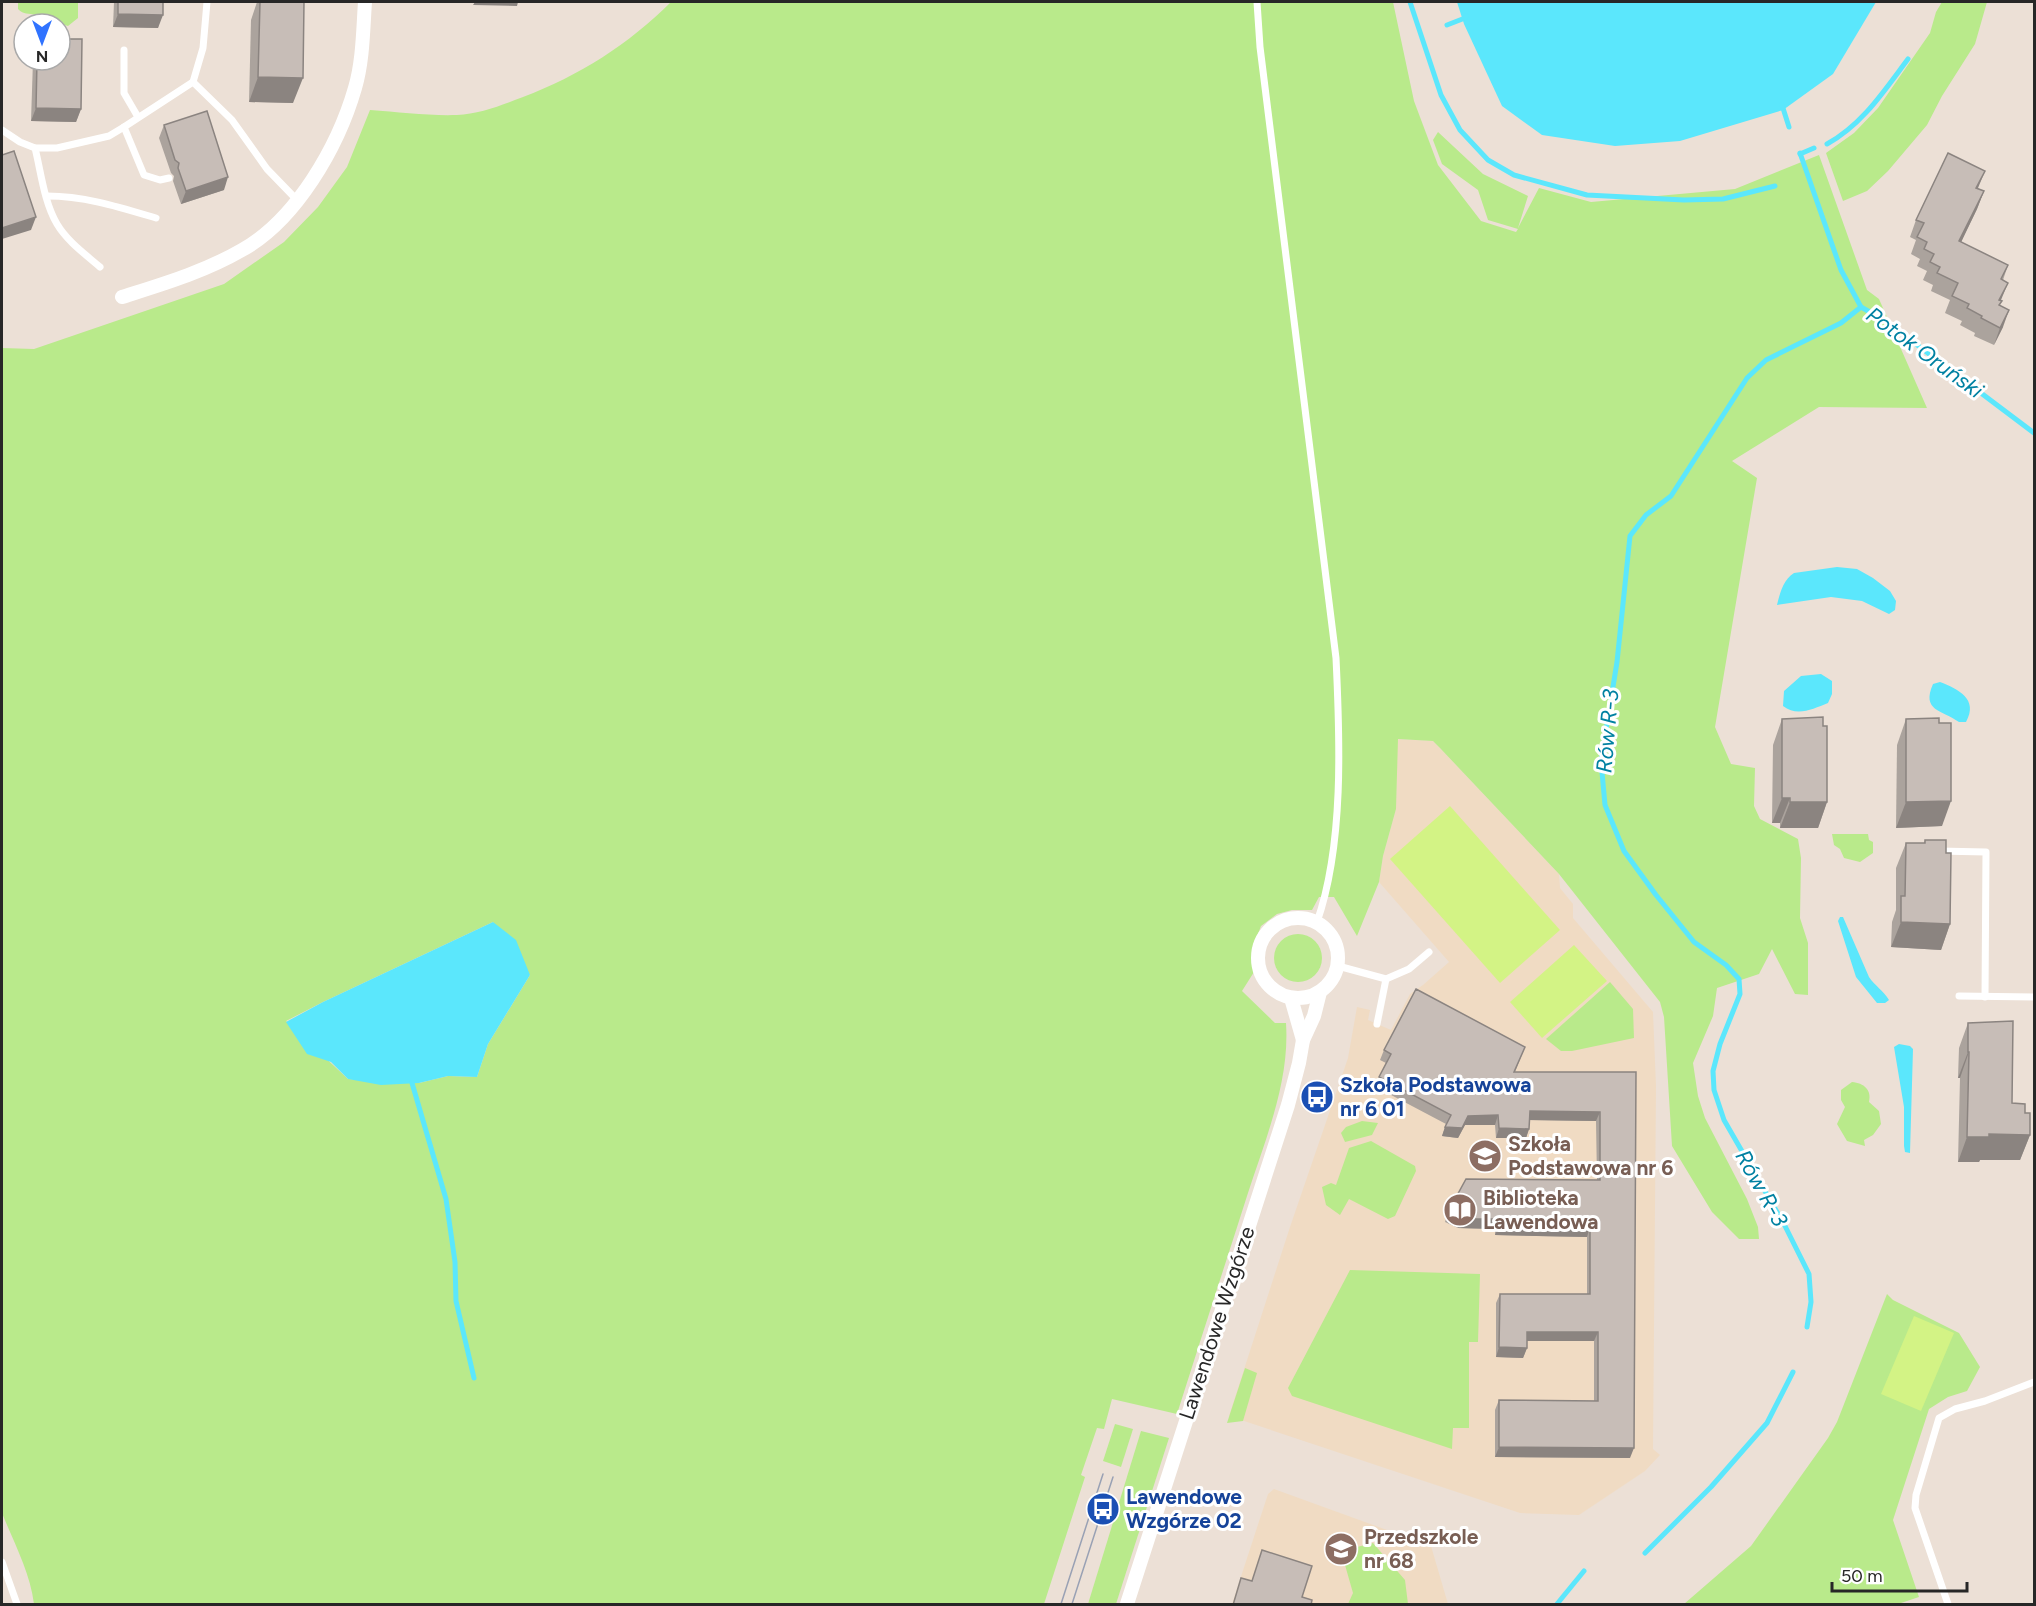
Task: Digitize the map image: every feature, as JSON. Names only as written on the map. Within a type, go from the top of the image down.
[{"type":"street","points":[[122,297],[198,272],[243,249],[272,228],[297,200],[330,150],[356,87],[365,2]]},
{"type":"street","points":[[1320,992],[1306,998],[1292,998],[1278,993],[1267,984],[1260,970],[1258,956],[1261,943],[1268,932],[1278,923],[1291,919],[1304,918],[1317,922],[1335,941],[1338,966]]},
{"type":"street","name":"Lawendowe Wzgórze","points":[[1127,1605],[1288,1105],[1303,1040],[1314,1016],[1320,992],[1332,981],[1338,966]]},
{"type":"street","name":"Lawendowe Wzgórze","points":[[1292,998],[1303,1040]]},
{"type":"lane","points":[[2,130],[14,139],[35,148],[57,148],[109,136],[124,127],[193,82],[203,48],[207,2]]},
{"type":"lane","points":[[1257,2],[1336,658],[1339,713],[1336,812],[1327,894],[1317,922]]},
{"type":"lane","points":[[124,50],[124,93],[138,117]]},
{"type":"lane","points":[[193,82],[232,120],[267,169],[297,200]]},
{"type":"lane","points":[[124,127],[144,175],[160,180],[169,178]]},
{"type":"lane","points":[[35,148],[46,196],[57,224],[68,239],[99,267]]},
{"type":"lane","points":[[46,196],[71,196],[104,202],[156,218]]},
{"type":"lane","points":[[1930,851],[1986,852],[1985,997]]},
{"type":"lane","points":[[1338,966],[1386,979],[1409,969],[1429,952]]},
{"type":"lane","points":[[1377,1024],[1386,979]]},
{"type":"lane","points":[[1959,996],[2034,997]]},
{"type":"lane","points":[[1948,1605],[1915,1508],[1916,1495],[1939,1418],[1955,1408],[1985,1401],[2034,1382]]},
{"type":"lane","points":[[2,1562],[17,1605]]},
{"type":"shaded area","name":"Szkoła Podstawowa nr 6","points":[[1397,739],[1433,741],[1559,874],[1560,888],[1573,904],[1573,918],[1653,1012],[1656,1086],[1653,1449],[1660,1455],[1645,1471],[1579,1515],[1520,1513],[1229,1416],[1348,1058],[1357,1007],[1370,1010],[1368,1020],[1391,1030],[1410,994],[1449,962],[1379,882],[1383,856],[1396,809]]},
{"type":"shaded area","name":"Przedszkole nr 68","points":[[1274,1489],[1431,1546],[1448,1604],[1232,1604],[1268,1494]]},
{"type":"green space","points":[[18,2],[78,2],[78,18],[72,23],[72,12],[22,12],[18,9]]},
{"type":"green space","points":[[671,2],[1393,2],[1414,101],[1438,165],[1481,221],[1516,232],[1518,229],[1488,220],[1478,190],[1442,164],[1433,140],[1438,132],[1483,174],[1528,196],[1518,228],[1539,188],[1591,202],[1735,189],[1819,155],[1867,290],[1879,299],[1927,408],[1819,407],[1732,461],[1757,478],[1715,727],[1731,764],[1755,768],[1754,806],[1760,819],[1798,839],[1801,858],[1800,918],[1808,943],[1808,995],[1795,994],[1772,949],[1759,974],[1717,988],[1713,1016],[1693,1063],[1698,1096],[1705,1118],[1747,1199],[1758,1227],[1759,1239],[1739,1239],[1712,1212],[1672,1146],[1664,1017],[1660,1002],[1559,874],[1440,748],[1433,741],[1398,739],[1396,809],[1383,856],[1379,882],[1357,936],[1334,897],[1319,897],[1312,910],[1292,910],[1277,914],[1261,926],[1252,950],[1254,972],[1242,991],[1275,1023],[1286,1023],[1284,1067],[1275,1111],[1177,1414],[1112,1399],[1104,1429],[1097,1428],[1081,1475],[1085,1477],[1044,1604],[34,1604],[25,1569],[2,1513],[2,348],[34,349],[224,284],[284,242],[318,207],[347,167],[370,110],[457,115],[499,106],[544,89],[583,69],[638,32]],"holes":[[[493,922],[530,975],[488,1044],[477,1077],[448,1076],[419,1083],[348,1079],[286,1021]]]},
{"type":"green space","points":[[1942,2],[1987,2],[1975,44],[1942,96],[1927,125],[1888,171],[1867,191],[1843,201],[1826,153],[1854,133],[1878,108],[1930,33],[1936,12]]},
{"type":"green space","points":[[1450,806],[1560,930],[1500,983],[1390,859]]},
{"type":"green space","points":[[1832,834],[1868,834],[1869,840],[1873,842],[1873,853],[1860,862],[1844,858],[1840,849],[1834,845]]},
{"type":"green space","points":[[1298,934],[1315,941],[1322,958],[1315,975],[1298,982],[1281,975],[1274,958],[1281,941]]},
{"type":"green space","points":[[1574,945],[1607,981],[1542,1038],[1510,1002]]},
{"type":"green space","points":[[1610,982],[1633,1009],[1634,1038],[1572,1051],[1561,1051],[1546,1039]]},
{"type":"green space","points":[[1852,1082],[1866,1088],[1870,1098],[1869,1102],[1879,1111],[1881,1124],[1873,1135],[1864,1140],[1865,1146],[1847,1141],[1837,1124],[1845,1107],[1841,1100],[1841,1090]]},
{"type":"green space","points":[[1362,1121],[1378,1123],[1372,1135],[1345,1142],[1341,1133],[1346,1127]]},
{"type":"green space","points":[[1371,1141],[1415,1166],[1416,1171],[1395,1216],[1388,1219],[1349,1199],[1340,1215],[1326,1205],[1322,1187],[1331,1183],[1336,1185],[1349,1148]]},
{"type":"green space","points":[[1350,1270],[1480,1274],[1478,1342],[1469,1342],[1469,1428],[1453,1428],[1452,1449],[1292,1396],[1288,1388]]},
{"type":"green space","points":[[1887,1294],[1893,1300],[1959,1333],[1980,1367],[1967,1391],[1948,1397],[1929,1409],[1893,1520],[1919,1597],[1898,1604],[1684,1604],[1751,1546],[1828,1438],[1837,1422]]},
{"type":"green space","points":[[1914,1316],[1954,1333],[1921,1411],[1881,1394]]},
{"type":"green space","points":[[1245,1368],[1257,1373],[1243,1421],[1227,1423]]},
{"type":"green space","points":[[1115,1424],[1133,1429],[1121,1467],[1103,1461]]},
{"type":"green space","points":[[1141,1431],[1169,1438],[1116,1604],[1088,1604]]},
{"type":"green space","points":[[1373,1543],[1405,1580],[1408,1604],[1348,1604],[1353,1593],[1341,1551]]},
{"type":"water","points":[[1457,2],[1876,2],[1833,74],[1783,110],[1680,141],[1615,146],[1542,135],[1502,106],[1464,24]]},
{"type":"water","points":[[1837,567],[1857,569],[1873,578],[1890,591],[1896,601],[1895,610],[1889,614],[1862,601],[1831,597],[1777,605],[1785,583],[1794,573]]},
{"type":"water","points":[[1821,674],[1832,681],[1832,694],[1828,703],[1799,711],[1783,706],[1784,691],[1801,676]]},
{"type":"water","points":[[1940,682],[1965,696],[1970,707],[1966,722],[1959,722],[1931,705],[1930,693],[1933,684]]},
{"type":"water","points":[[1840,917],[1843,917],[1869,977],[1889,1000],[1885,1003],[1877,1003],[1856,977],[1838,921]]},
{"type":"water","points":[[493,922],[516,940],[530,975],[488,1044],[477,1077],[448,1076],[419,1083],[381,1085],[348,1079],[331,1062],[307,1054],[286,1022],[323,1002]]},
{"type":"water","points":[[1899,1044],[1910,1046],[1913,1049],[1910,1153],[1905,1152],[1904,1146],[1904,1107],[1894,1047]]},
{"type":"building","points":[[118,2],[163,2],[163,15],[118,14]]},
{"type":"building","points":[[260,2],[304,2],[303,78],[258,77]]},
{"type":"building","points":[[72,39],[82,39],[81,109],[36,108],[37,72],[72,72]]},
{"type":"building","points":[[207,111],[228,177],[186,191],[178,168],[179,163],[175,160],[164,125]]},
{"type":"building","points":[[14,151],[36,217],[2,228],[2,155]]},
{"type":"building","points":[[1948,153],[1985,171],[1976,188],[1984,191],[1959,241],[2008,265],[2001,279],[2008,283],[1999,300],[2002,301],[1999,305],[2009,310],[2000,328],[1967,308],[1969,304],[1952,296],[1958,283],[1937,273],[1940,267],[1930,262],[1934,254],[1924,249],[1927,242],[1917,237],[1924,223],[1916,220]]},
{"type":"building","points":[[1823,717],[1823,726],[1827,726],[1827,802],[1790,802],[1790,798],[1782,798],[1782,719]]},
{"type":"building","points":[[1939,718],[1939,723],[1951,723],[1951,801],[1906,802],[1906,719]]},
{"type":"building","points":[[1925,840],[1946,840],[1946,853],[1951,853],[1950,924],[1901,922],[1901,896],[1905,896],[1906,843],[1925,843]]},
{"type":"building","points":[[1416,989],[1525,1047],[1514,1072],[1636,1072],[1634,1448],[1499,1447],[1499,1400],[1598,1401],[1598,1332],[1527,1332],[1527,1348],[1499,1347],[1500,1294],[1590,1294],[1590,1227],[1499,1226],[1499,1219],[1461,1219],[1448,1212],[1466,1179],[1600,1180],[1600,1112],[1530,1111],[1529,1129],[1499,1128],[1498,1115],[1468,1116],[1462,1128],[1445,1127],[1451,1115],[1379,1077],[1391,1054],[1384,1050]]},
{"type":"building","points":[[2013,1021],[2012,1103],[2025,1104],[2025,1113],[2030,1113],[2030,1135],[1989,1134],[1989,1137],[1967,1137],[1968,1023]]},
{"type":"building","points":[[1262,1550],[1312,1566],[1302,1597],[1312,1600],[1311,1605],[1233,1605],[1241,1578],[1252,1581]]},
{"type":"waterway","points":[[1410,2],[1441,95],[1460,130],[1488,160],[1514,175],[1587,195],[1684,200],[1723,199],[1775,186]]},
{"type":"waterway","points":[[1447,25],[1466,16]]},
{"type":"waterway","points":[[1827,144],[1862,117],[1908,59]]},
{"type":"waterway","name":"Potok Oruński","points":[[1782,105],[1789,127]]},
{"type":"waterway","points":[[1800,154],[1814,148]]},
{"type":"waterway","name":"Potok Oruński","points":[[1800,153],[1841,270],[1861,307],[1884,320],[2034,433]]},
{"type":"waterway","name":"Rów R-3","points":[[1807,1327],[1811,1302],[1809,1274],[1785,1226],[1724,1120],[1714,1090],[1713,1071],[1720,1044],[1740,994],[1739,979],[1726,965],[1694,942],[1624,851],[1605,805],[1601,761],[1617,662],[1630,536],[1646,515],[1671,496],[1747,378],[1766,360],[1841,323],[1861,307]]},
{"type":"waterway","points":[[412,1083],[446,1199],[455,1262],[456,1301],[474,1378]]},
{"type":"waterway","name":"Rów R-3","points":[[1645,1553],[1711,1487],[1767,1423],[1793,1372]]},
{"type":"waterway","name":"Rów R-3","points":[[1557,1604],[1584,1571]]},
{"type":"tram line","points":[[1061,1604],[1103,1474]]},
{"type":"tram line","points":[[1072,1604],[1113,1477]]},
{"type":"place","name":"Szkoła Podstawowa nr 6 01","points":[[1317,1097]]},
{"type":"place","name":"Szkoła Podstawowa nr 6","points":[[1485,1156]]},
{"type":"place","name":"Biblioteka Lawendowa","points":[[1460,1210]]},
{"type":"place","name":"Lawendowe Wzgórze 02","points":[[1103,1509]]},
{"type":"place","name":"Przedszkole nr 68","points":[[1341,1549]]}]
